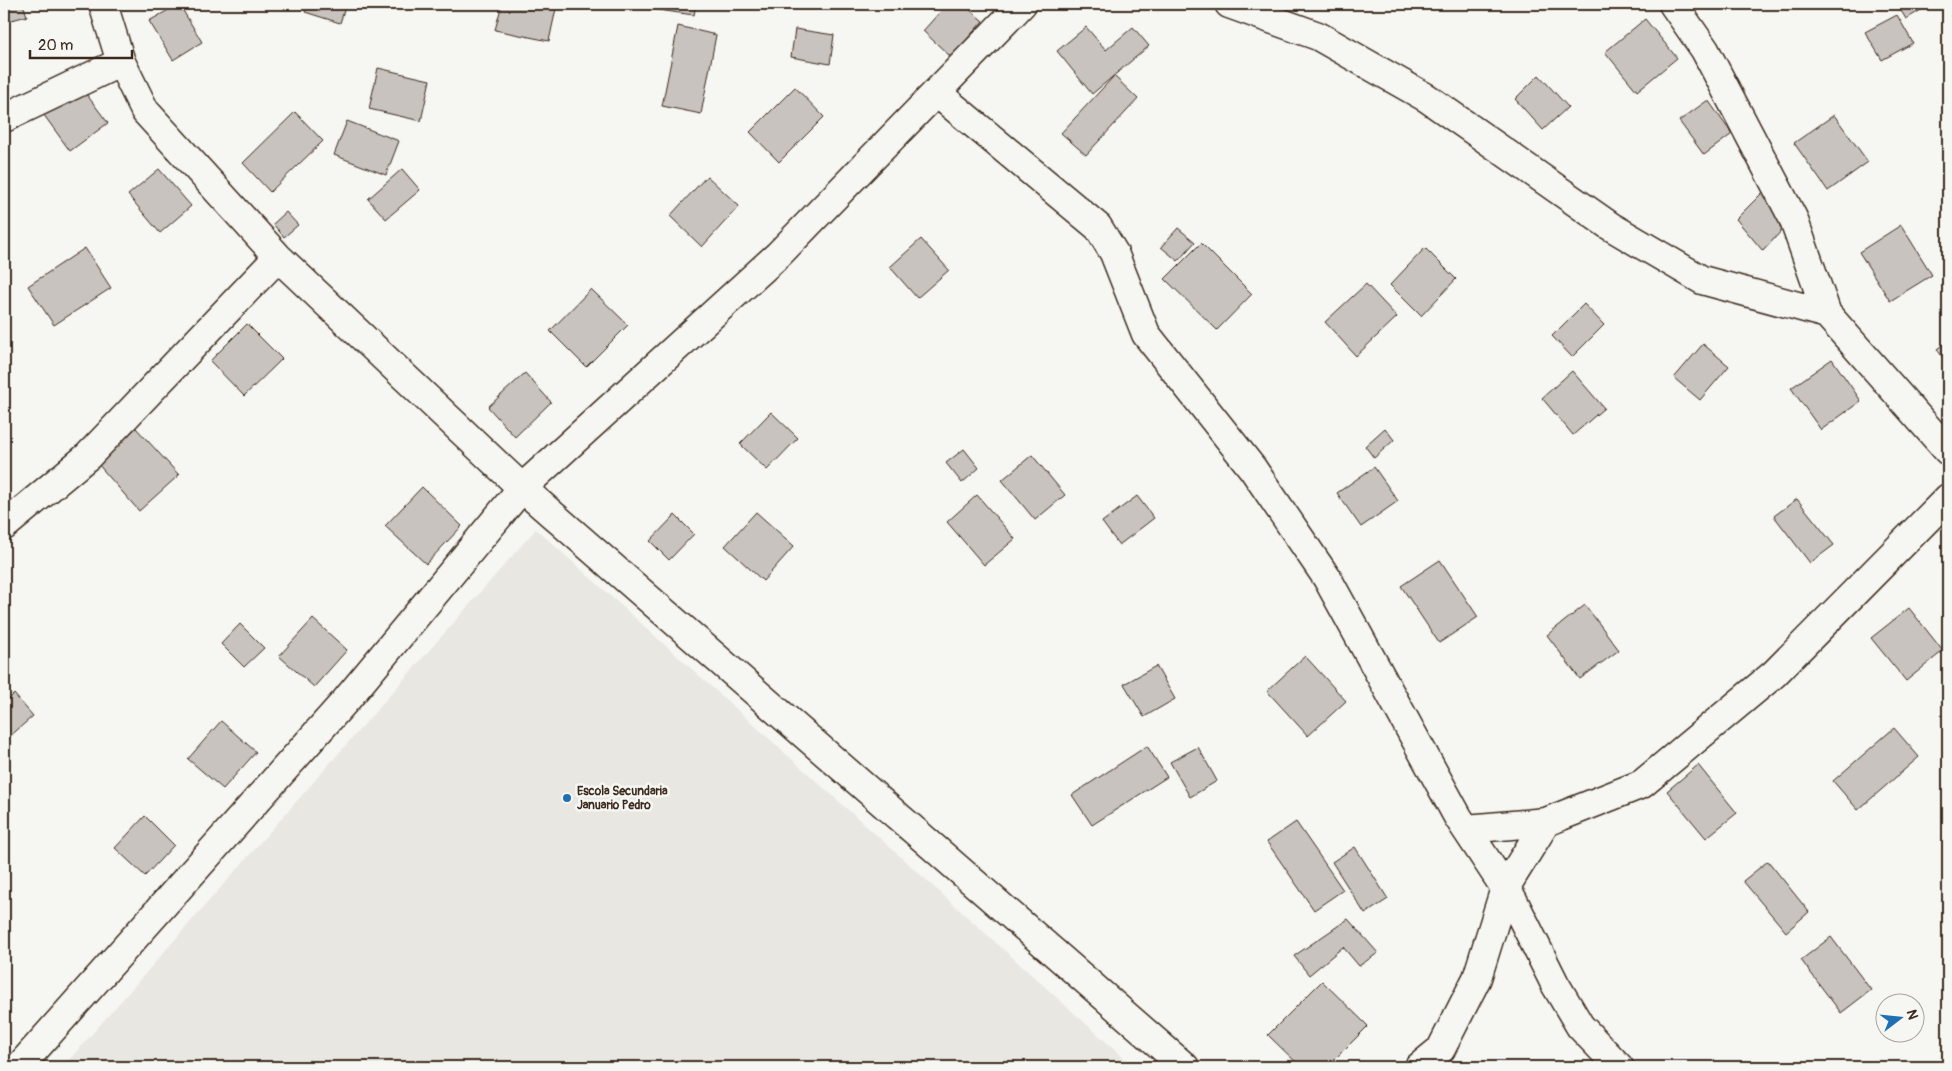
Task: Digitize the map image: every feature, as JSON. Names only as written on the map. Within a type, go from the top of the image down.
[{"type":"street","points":[[103,4],[121,62],[145,111],[278,256],[522,488],[1185,1067]]},
{"type":"street","points":[[19,1067],[347,699],[522,488],[778,255],[1022,4]]},
{"type":"street","points":[[1229,4],[1318,36],[1427,98],[1610,226],[1702,280],[1828,314]]},
{"type":"street","points":[[1673,4],[1704,50],[1793,218],[1828,314],[1948,451]]},
{"type":"street","points":[[4,118],[121,62]]},
{"type":"street","points":[[936,93],[1098,228],[1114,253],[1146,334],[1253,468],[1327,578],[1466,829],[1505,888],[1554,984],[1580,1026],[1619,1067]]},
{"type":"street","points":[[4,526],[88,456],[278,256]]},
{"type":"street","points":[[1466,829],[1546,822],[1642,784],[1774,674],[1948,498]]},
{"type":"street","points":[[1419,1067],[1441,1049],[1477,978],[1505,888],[1546,822]]},
{"type":"shaded area","name":"Escola Secundaria Januario Pedro","points":[[536,529],[1134,1067],[63,1067]]},
{"type":"building","points":[[4,4],[23,4],[27,16],[4,22]]},
{"type":"building","points":[[179,4],[202,42],[173,60],[149,21]]},
{"type":"building","points":[[308,4],[346,4],[340,23],[305,12]]},
{"type":"building","points":[[502,4],[557,4],[549,41],[495,30]]},
{"type":"building","points":[[637,4],[696,4],[694,15],[636,7]]},
{"type":"building","points":[[947,4],[963,4],[983,21],[951,57],[923,31]]},
{"type":"building","points":[[1897,4],[1931,4],[1906,19]]},
{"type":"building","points":[[1897,15],[1913,43],[1882,60],[1865,32]]},
{"type":"building","points":[[1645,19],[1677,58],[1637,91],[1605,52]]},
{"type":"building","points":[[678,26],[716,35],[701,114],[662,106]]},
{"type":"building","points":[[1086,27],[1106,50],[1133,27],[1149,46],[1092,94],[1057,51]]},
{"type":"building","points":[[795,29],[834,35],[830,64],[791,57]]},
{"type":"building","points":[[378,68],[430,80],[421,121],[369,109]]},
{"type":"building","points":[[1539,75],[1568,107],[1543,130],[1515,99]]},
{"type":"building","points":[[1114,76],[1138,99],[1086,155],[1061,133]]},
{"type":"building","points":[[78,83],[108,123],[70,151],[41,111]]},
{"type":"building","points":[[795,87],[824,117],[779,162],[750,132]]},
{"type":"building","points":[[1708,100],[1732,134],[1704,155],[1679,121]]},
{"type":"building","points":[[295,112],[323,141],[270,192],[243,163]]},
{"type":"building","points":[[1834,115],[1868,162],[1828,191],[1794,143]]},
{"type":"building","points":[[347,121],[399,141],[386,175],[334,155]]},
{"type":"building","points":[[159,169],[191,206],[160,233],[128,195]]},
{"type":"building","points":[[402,169],[420,190],[386,219],[368,199]]},
{"type":"building","points":[[707,176],[739,206],[702,247],[670,216]]},
{"type":"building","points":[[1763,192],[1793,218],[1763,251],[1736,219]]},
{"type":"building","points":[[286,212],[298,225],[284,237],[273,224]]},
{"type":"building","points":[[1901,225],[1932,275],[1890,301],[1859,252]]},
{"type":"building","points":[[1178,228],[1195,242],[1178,261],[1161,247]]},
{"type":"building","points":[[921,239],[949,270],[917,298],[890,267]]},
{"type":"building","points":[[1201,243],[1252,294],[1217,330],[1165,279]]},
{"type":"building","points":[[85,248],[111,288],[54,325],[28,286]]},
{"type":"building","points":[[1425,248],[1456,279],[1421,316],[1390,285]]},
{"type":"building","points":[[1366,284],[1397,317],[1356,356],[1325,322]]},
{"type":"building","points":[[591,289],[628,325],[586,367],[550,331]]},
{"type":"building","points":[[1584,304],[1604,325],[1572,357],[1552,336]]},
{"type":"building","points":[[247,324],[282,359],[244,396],[210,361]]},
{"type":"building","points":[[1948,341],[1948,365],[1937,349]]},
{"type":"building","points":[[1703,344],[1729,366],[1700,400],[1674,378]]},
{"type":"building","points":[[1832,359],[1861,401],[1821,430],[1791,388]]},
{"type":"building","points":[[1572,371],[1604,408],[1573,435],[1542,398]]},
{"type":"building","points":[[525,373],[551,402],[515,437],[488,407]]},
{"type":"building","points":[[771,412],[798,438],[767,470],[740,444]]},
{"type":"building","points":[[136,428],[179,475],[139,511],[97,463]]},
{"type":"building","points":[[1385,428],[1394,440],[1374,458],[1365,446]]},
{"type":"building","points":[[964,449],[979,468],[962,483],[946,463]]},
{"type":"building","points":[[1032,455],[1065,495],[1035,520],[1002,480]]},
{"type":"building","points":[[1374,467],[1398,501],[1361,527],[1337,493]]},
{"type":"building","points":[[422,487],[462,526],[426,564],[385,526]]},
{"type":"building","points":[[977,495],[1015,539],[984,565],[947,522]]},
{"type":"building","points":[[1137,496],[1154,518],[1119,545],[1102,522]]},
{"type":"building","points":[[1797,499],[1834,545],[1810,563],[1774,516]]},
{"type":"building","points":[[756,512],[794,546],[763,581],[725,546]]},
{"type":"building","points":[[675,515],[694,534],[669,560],[650,541]]},
{"type":"building","points":[[1440,560],[1478,617],[1439,643],[1401,586]]},
{"type":"building","points":[[1585,605],[1619,650],[1580,679],[1547,635]]},
{"type":"building","points":[[1909,608],[1943,651],[1906,681],[1871,638]]},
{"type":"building","points":[[313,619],[347,650],[314,687],[279,656]]},
{"type":"building","points":[[240,624],[264,648],[244,667],[221,644]]},
{"type":"building","points":[[1305,656],[1346,701],[1308,736],[1267,691]]},
{"type":"building","points":[[1156,666],[1175,699],[1144,717],[1124,684]]},
{"type":"building","points":[[14,694],[33,716],[8,738],[4,733],[4,704]]},
{"type":"building","points":[[221,721],[256,752],[223,789],[188,759]]},
{"type":"building","points":[[1894,728],[1919,757],[1858,810],[1833,781]]},
{"type":"building","points":[[1147,746],[1167,777],[1092,825],[1072,795]]},
{"type":"building","points":[[1198,747],[1217,781],[1190,797],[1170,762]]},
{"type":"building","points":[[1698,765],[1737,813],[1706,838],[1667,791]]},
{"type":"building","points":[[145,816],[174,845],[145,876],[115,848]]},
{"type":"building","points":[[1296,822],[1343,890],[1314,910],[1267,842]]},
{"type":"building","points":[[1355,847],[1388,899],[1365,914],[1332,862]]},
{"type":"building","points":[[1768,861],[1809,912],[1786,932],[1743,881]]},
{"type":"building","points":[[1348,919],[1378,953],[1359,966],[1343,947],[1309,975],[1294,956]]},
{"type":"building","points":[[1831,937],[1871,990],[1841,1013],[1801,960]]},
{"type":"building","points":[[1322,981],[1368,1026],[1327,1067],[1301,1067],[1268,1035]]},
{"type":"place","name":"Escola Secundaria Januario Pedro","points":[[567,798]]}]
